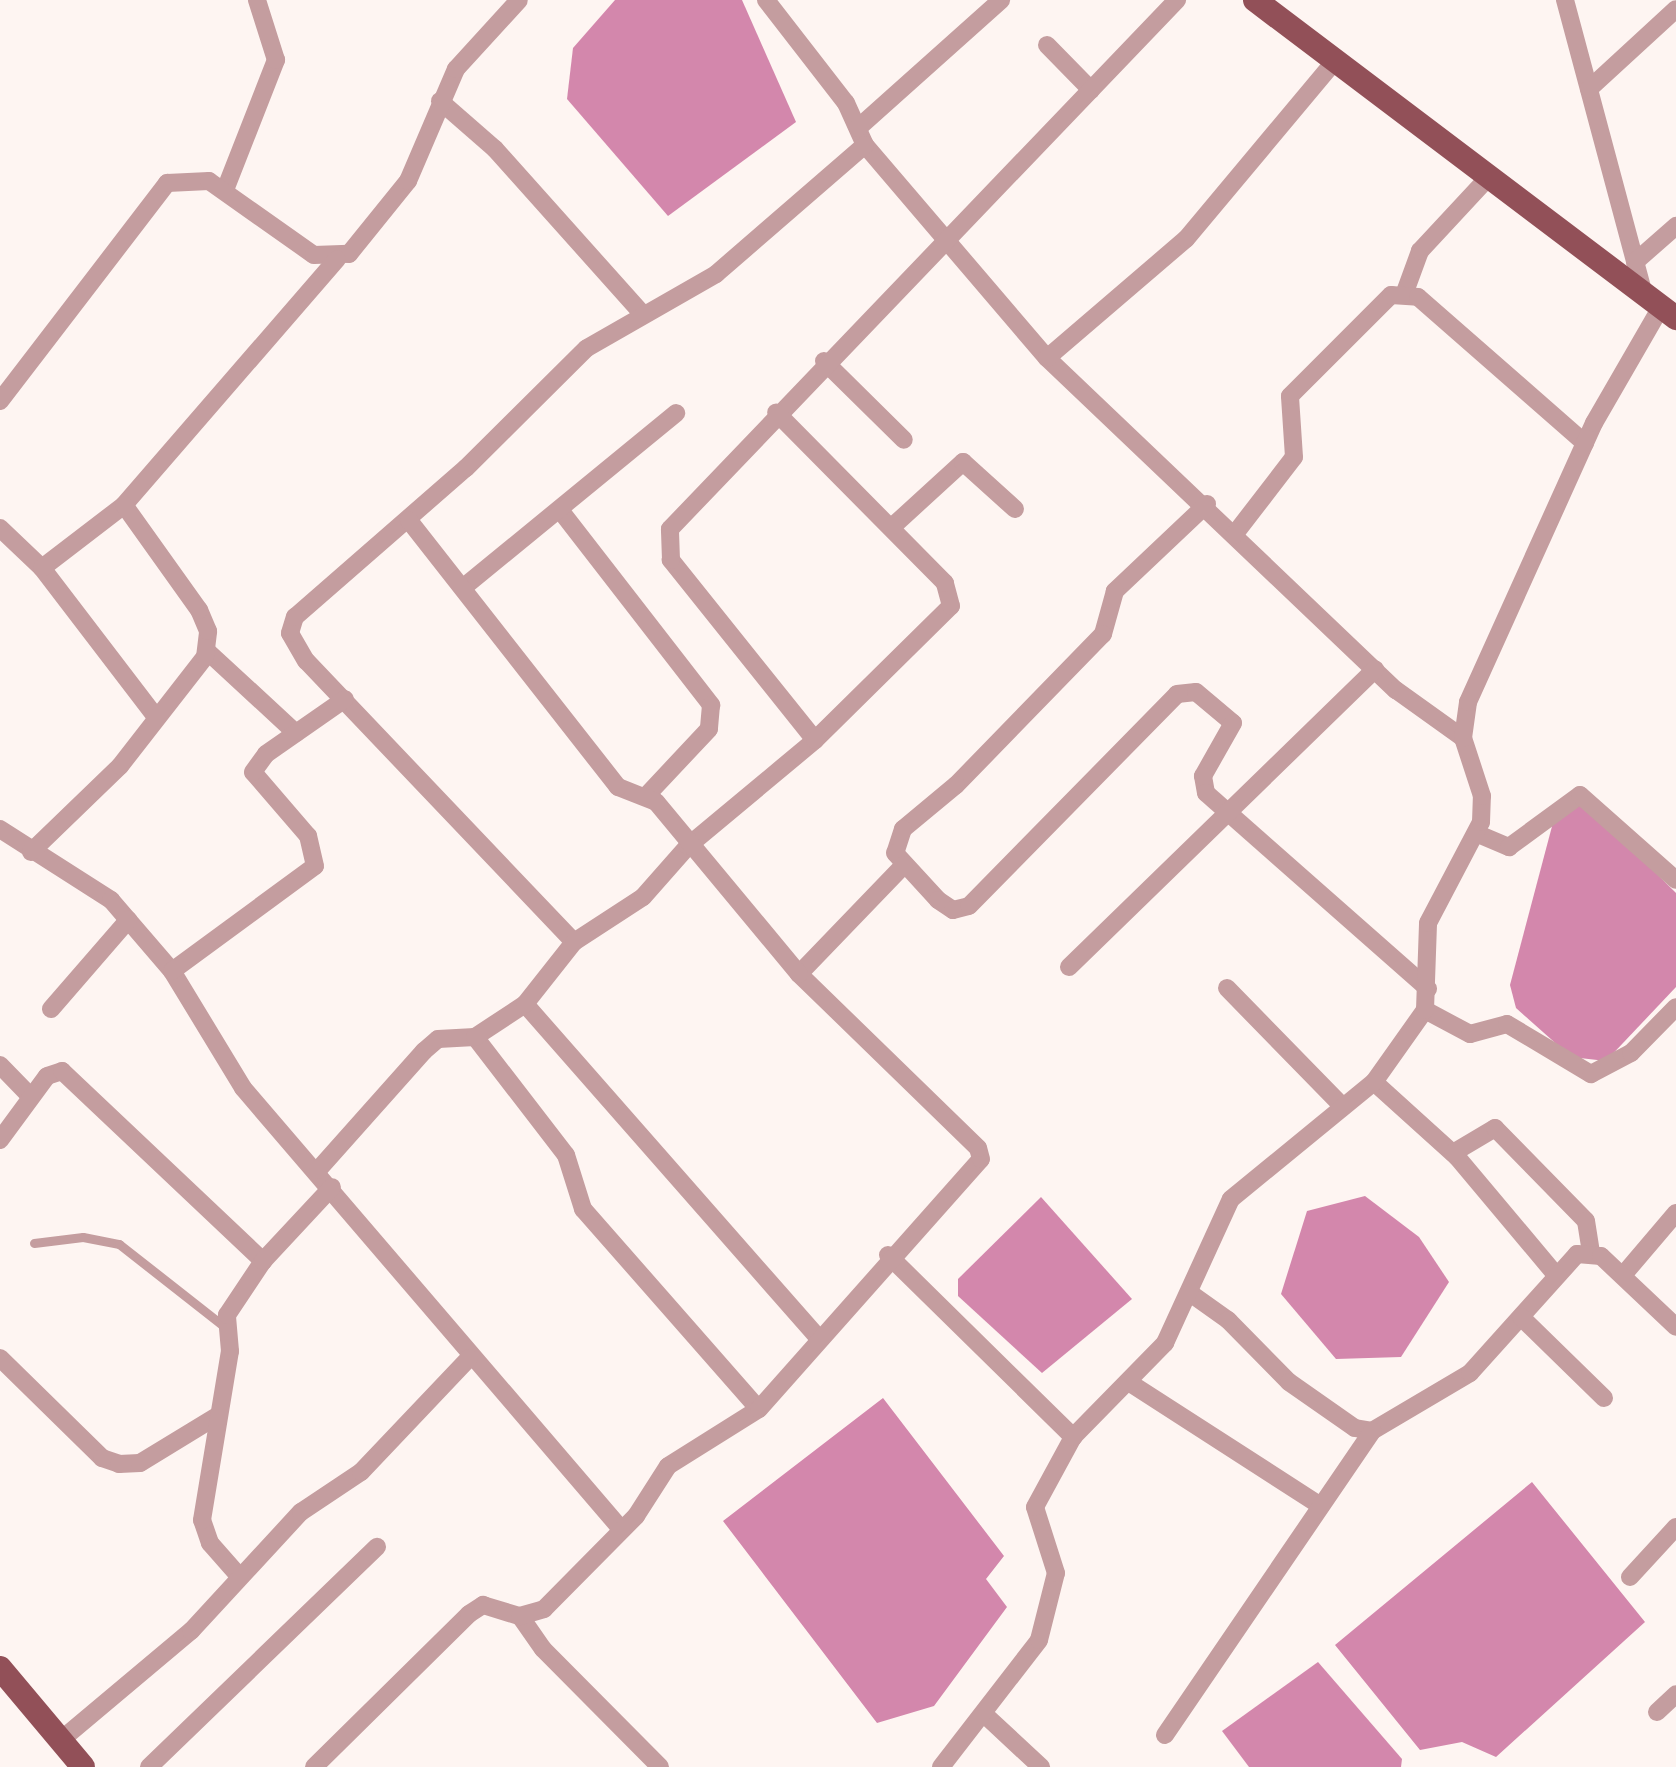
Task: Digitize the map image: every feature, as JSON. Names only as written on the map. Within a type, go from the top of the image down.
[{"type":"main road","points":[[1255,0],[1486,180],[1661,307]]},
{"type":"main road","points":[[0,1668],[83,1767]]},
{"type":"street","points":[[42,568],[124,505],[337,259],[374,229],[408,181],[440,101],[479,35],[519,0]]},
{"type":"street","points":[[766,0],[862,136],[1047,358],[1207,504],[1234,535],[1375,669],[1463,738]]},
{"type":"street","points":[[574,942],[416,784],[345,699],[294,645],[295,617],[409,520],[576,358],[640,311],[716,274],[1001,0]]},
{"type":"street","points":[[815,740],[666,546],[670,529],[712,477],[824,361],[951,240],[1177,0]]},
{"type":"street","points":[[941,1767],[1039,1640],[1052,1608],[1056,1573],[1035,1507],[1073,1437],[1130,1383],[1165,1343],[1231,1199],[1374,1082],[1425,1010],[1428,923],[1478,834],[1482,796],[1463,738],[1484,657],[1585,443],[1661,307],[1635,262],[1565,0]]},
{"type":"street","points":[[225,190],[274,73],[274,38],[260,1]]},
{"type":"street","points":[[1589,89],[1676,9]]},
{"type":"street","points":[[1047,45],[1091,90]]},
{"type":"street","points":[[1047,358],[1186,239],[1335,61]]},
{"type":"street","points":[[440,101],[495,149],[640,311]]},
{"type":"street","points":[[0,401],[144,204],[167,183],[188,179],[225,190],[314,255],[337,259]]},
{"type":"street","points":[[1405,292],[1420,251],[1486,180]]},
{"type":"street","points":[[1635,262],[1676,226]]},
{"type":"street","points":[[1405,292],[1585,443]]},
{"type":"street","points":[[1234,535],[1294,457],[1290,396],[1391,295],[1405,292]]},
{"type":"street","points":[[824,361],[904,440]]},
{"type":"street","points":[[318,1170],[424,1051],[438,1039],[475,1037],[525,1004],[574,942],[621,916],[688,846],[815,740],[951,606],[945,583],[893,526],[776,412]]},
{"type":"street","points":[[465,586],[676,413]]},
{"type":"street","points":[[893,526],[963,462],[1015,509]]},
{"type":"street","points":[[1207,504],[1115,591],[1108,626],[1093,645],[893,841],[904,865],[946,905],[969,906],[1183,690],[1233,723],[1202,786],[1231,817],[1428,989]]},
{"type":"street","points":[[124,505],[199,610],[207,651],[296,733]]},
{"type":"street","points":[[560,510],[587,539],[616,592],[711,705],[709,729],[647,795]]},
{"type":"street","points":[[409,520],[465,586],[618,787],[647,795],[799,974],[978,1148],[977,1170],[888,1255],[759,1409],[668,1466],[621,1529],[544,1609],[520,1616]]},
{"type":"street","points":[[0,528],[42,568],[156,717]]},
{"type":"street","points":[[31,852],[120,766],[207,651]]},
{"type":"street","points":[[1069,967],[1231,817],[1375,669]]},
{"type":"street","points":[[172,971],[315,866],[308,836],[253,772],[296,733],[345,699]]},
{"type":"street","points":[[1478,834],[1509,847],[1580,795],[1676,880]]},
{"type":"street","points":[[0,829],[31,852],[90,886],[128,920],[172,971],[223,1062],[318,1170],[469,1358],[621,1529]]},
{"type":"street","points":[[799,974],[904,865]]},
{"type":"street","points":[[51,1009],[128,920]]},
{"type":"street","points":[[1227,988],[1343,1107]]},
{"type":"street","points":[[525,1004],[818,1337]]},
{"type":"street","points":[[1425,1010],[1470,1034],[1507,1024],[1591,1074],[1631,1053],[1676,1007]]},
{"type":"street","points":[[475,1037],[566,1155],[583,1209],[759,1409]]},
{"type":"street","points":[[0,1065],[30,1096]]},
{"type":"street","points":[[0,1140],[47,1076],[62,1071],[72,1077],[263,1261]]},
{"type":"street","points":[[1374,1082],[1453,1153],[1556,1275]]},
{"type":"street","points":[[1453,1153],[1495,1128],[1586,1221],[1591,1251],[1624,1274],[1676,1327]]},
{"type":"street","points":[[239,1576],[204,1533],[217,1416],[230,1351],[226,1328],[233,1301],[263,1261],[332,1187]]},
{"type":"street","points":[[1624,1274],[1674,1220]]},
{"type":"street","points":[[1165,1735],[1372,1431],[1449,1392],[1521,1317],[1556,1275],[1591,1251]]},
{"type":"street","points":[[888,1255],[1073,1437]]},
{"type":"street","points":[[1190,1293],[1228,1320],[1289,1382],[1355,1428],[1372,1431]]},
{"type":"street","points":[[1521,1317],[1604,1398]]},
{"type":"street","points":[[0,1358],[102,1458],[119,1464],[140,1463],[217,1416]]},
{"type":"street","points":[[61,1740],[191,1631],[301,1512],[361,1472],[469,1358]]},
{"type":"street","points":[[1130,1383],[1321,1506]]},
{"type":"street","points":[[1630,1577],[1676,1527]]},
{"type":"street","points":[[149,1767],[377,1547]]},
{"type":"street","points":[[314,1767],[469,1614],[501,1605],[520,1616],[543,1649],[660,1767]]},
{"type":"street","points":[[1657,1712],[1676,1694]]},
{"type":"street","points":[[984,1714],[1041,1767]]},
{"type":"lane","points":[[34,1243],[83,1237],[119,1244],[226,1328]]},
{"type":"shaded area","points":[[615,0],[742,0],[796,122],[668,216],[567,99],[573,48]]},
{"type":"shaded area","points":[[1583,801],[1676,893],[1676,987],[1606,1061],[1571,1057],[1516,1008],[1510,985],[1555,815]]},
{"type":"shaded area","points":[[1365,1196],[1419,1237],[1449,1282],[1401,1357],[1336,1359],[1281,1294],[1307,1211]]},
{"type":"shaded area","points":[[1041,1197],[1132,1299],[1042,1373],[958,1296],[958,1279]]},
{"type":"shaded area","points":[[883,1398],[1004,1556],[986,1579],[1007,1607],[934,1706],[877,1723],[723,1521]]},
{"type":"shaded area","points":[[1532,1482],[1645,1622],[1496,1757],[1462,1742],[1420,1750],[1335,1645]]},
{"type":"shaded area","points":[[1318,1662],[1402,1759],[1401,1767],[1249,1767],[1222,1731]]}]
